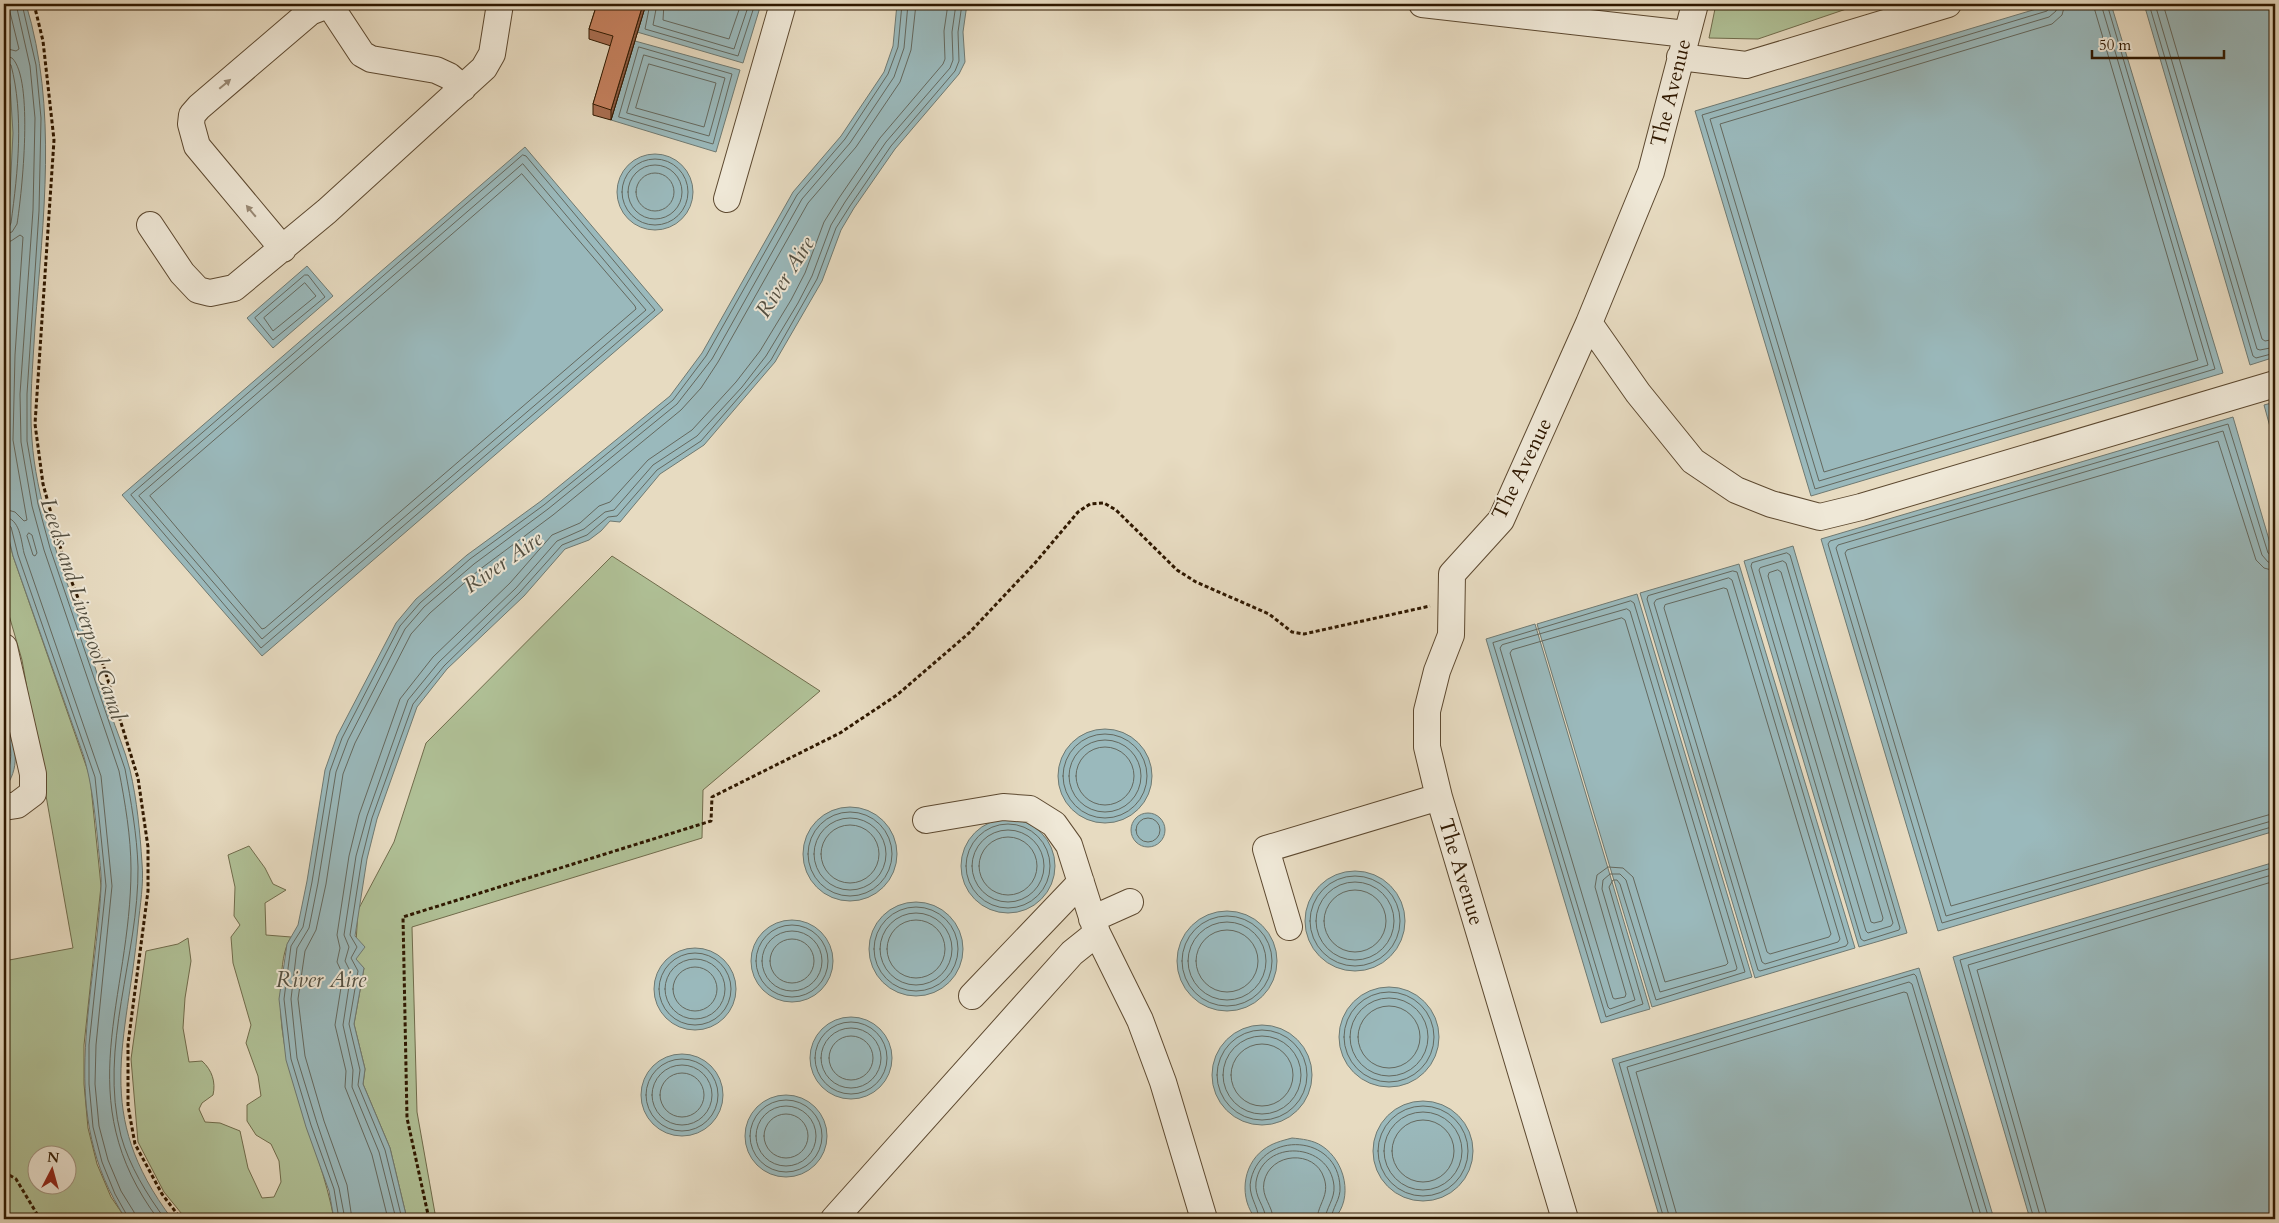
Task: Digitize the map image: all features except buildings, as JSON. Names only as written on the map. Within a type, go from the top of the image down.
[{"type":"street","points":[[282,249],[198,146],[191,124],[192,115],[216,92],[310,12],[328,4],[362,54],[372,59],[436,70],[449,76],[463,88]]},
{"type":"street","points":[[150,225],[182,273],[198,290],[210,293],[234,288],[328,211],[484,68],[492,54],[500,4]]},
{"type":"street","points":[[727,199],[783,4]]},
{"type":"street","points":[[1422,4],[1683,46],[1746,65],[1948,4]]},
{"type":"street","name":"The Avenue","points":[[1566,1219],[1439,797],[1427,747],[1427,711],[1437,671],[1451,636],[1452,574],[1501,520],[1589,323],[1651,172],[1695,4]]},
{"type":"street","points":[[1589,323],[1638,393],[1693,461],[1736,490],[1771,504],[1820,517],[1853,510],[2275,384]]},
{"type":"street","points":[[4,647],[33,774],[33,793],[17,805],[4,807]]},
{"type":"street","points":[[1289,927],[1266,849],[1439,797]]},
{"type":"street","points":[[926,820],[1003,807],[1030,809],[1054,824],[1069,845],[1094,926],[1140,1020],[1163,1082],[1204,1219]]},
{"type":"street","points":[[972,996],[1081,882]]},
{"type":"street","points":[[834,1219],[1094,926],[1130,902]]},
{"type":"path","points":[[34,4],[43,41],[54,140],[35,424],[44,484],[66,564],[102,661],[138,778],[148,847],[148,891],[128,1044],[128,1106],[135,1144],[162,1194],[180,1219]]},
{"type":"path","points":[[429,1219],[407,1118],[402,917],[711,822],[712,797],[840,733],[897,695],[968,633],[1034,563],[1078,512],[1090,504],[1104,503],[1116,510],[1177,570],[1196,582],[1269,614],[1292,632],[1304,634],[1451,600]]},
{"type":"path","points":[[4,1172],[16,1178],[40,1219]]},
{"type":"green space","points":[[1716,4],[1861,4],[1758,39],[1709,38]]},
{"type":"green space","points":[[4,58],[9,80],[14,126],[10,195],[4,240]]},
{"type":"green space","points":[[4,519],[13,556],[90,777],[101,886],[84,1045],[84,1084],[88,1128],[97,1164],[111,1197],[126,1219],[4,1219],[4,961],[73,948],[22,660],[4,598]]},
{"type":"green space","points":[[612,556],[820,691],[703,790],[702,838],[412,927],[417,1112],[436,1219],[407,1219],[390,1148],[363,1084],[365,1069],[354,1024],[364,968],[355,959],[358,910],[394,842],[426,743]]},
{"type":"green space","points":[[249,846],[265,868],[273,884],[286,890],[265,903],[266,935],[291,937],[282,965],[281,1013],[284,1043],[299,1102],[327,1189],[334,1219],[186,1219],[164,1192],[138,1142],[131,1059],[146,951],[178,944],[188,938],[191,961],[185,998],[183,1028],[189,1062],[202,1061],[211,1072],[214,1085],[213,1095],[202,1103],[199,1109],[205,1122],[220,1123],[240,1131],[248,1168],[262,1198],[274,1197],[281,1182],[279,1161],[271,1144],[256,1135],[247,1121],[247,1105],[261,1096],[258,1076],[246,1043],[251,1025],[233,963],[231,937],[240,925],[234,916],[235,887],[228,855]]},
{"type":"water","points":[[4,4],[26,4],[36,44],[45,124],[44,205],[31,398],[34,461],[42,502],[54,543],[128,763],[135,793],[139,828],[142,887],[123,1043],[121,1077],[123,1111],[131,1145],[147,1181],[172,1219],[126,1219],[105,1180],[92,1140],[86,1099],[85,1058],[101,882],[93,799],[84,757],[13,556],[4,518],[4,240],[10,193],[13,133],[10,85],[4,58]]},
{"type":"water","points":[[646,4],[761,4],[743,63],[637,32]]},
{"type":"water","name":"River Aire","points":[[897,4],[967,4],[963,32],[965,62],[959,74],[895,149],[854,208],[841,230],[822,281],[775,362],[704,445],[660,474],[620,522],[610,521],[589,540],[565,549],[524,596],[447,669],[417,707],[377,819],[367,859],[355,936],[365,947],[356,959],[364,968],[354,1024],[365,1069],[363,1084],[390,1148],[407,1219],[334,1219],[329,1191],[306,1127],[286,1060],[279,999],[287,944],[298,925],[307,881],[325,770],[337,736],[396,623],[416,599],[467,555],[541,501],[670,396],[702,353],[793,192],[841,136],[884,72],[893,46]]},
{"type":"water","points":[[2053,4],[2111,4],[2223,373],[1811,496],[1695,111]]},
{"type":"water","points":[[2144,4],[2275,4],[2275,357],[2250,365]]},
{"type":"water","points":[[635,41],[740,70],[716,152],[611,120]]},
{"type":"water","points":[[525,147],[663,310],[262,656],[122,495]]},
{"type":"water","points":[[655,154],[669,157],[682,165],[690,178],[693,192],[690,206],[682,219],[669,227],[655,230],[641,227],[628,219],[620,206],[617,192],[620,178],[628,165],[641,157]]},
{"type":"water","points":[[307,266],[333,296],[273,348],[247,318]]},
{"type":"water","points":[[2275,402],[2275,445],[2264,405]]},
{"type":"water","points":[[2233,417],[2275,560],[2275,831],[1938,931],[1821,539]]},
{"type":"water","points":[[1793,546],[1907,933],[1859,947],[1744,561]]},
{"type":"water","points":[[1739,564],[1855,948],[1755,978],[1640,593]]},
{"type":"water","points":[[1637,594],[1752,977],[1652,1007],[1537,624]]},
{"type":"water","points":[[1535,624],[1650,1009],[1601,1023],[1486,639]]},
{"type":"water","points":[[4,724],[12,740],[15,765],[13,774],[4,789]]},
{"type":"water","points":[[1096,729],[1114,729],[1139,742],[1149,758],[1152,776],[1149,794],[1139,810],[1114,823],[1096,823],[1071,810],[1058,785],[1058,767],[1071,742]]},
{"type":"water","points":[[841,807],[859,807],[884,820],[894,836],[897,854],[894,872],[884,888],[859,901],[841,901],[816,888],[803,863],[803,845],[816,820]]},
{"type":"water","points":[[1148,813],[1155,814],[1160,818],[1164,823],[1164,837],[1160,842],[1155,846],[1148,847],[1141,846],[1136,842],[1132,837],[1131,830],[1132,823],[1136,818],[1141,814]]},
{"type":"water","points":[[999,819],[1017,819],[1042,832],[1052,848],[1055,866],[1052,884],[1042,900],[1017,913],[999,913],[974,900],[961,875],[961,857],[974,832]]},
{"type":"water","points":[[2275,862],[2275,1219],[2030,1219],[1953,957]]},
{"type":"water","points":[[1355,871],[1365,872],[1383,879],[1397,893],[1404,911],[1404,931],[1397,949],[1383,963],[1365,970],[1355,971],[1345,970],[1327,963],[1313,949],[1306,931],[1305,921],[1306,911],[1313,893],[1327,879],[1345,872]]},
{"type":"water","points":[[907,902],[925,902],[950,915],[960,931],[963,949],[960,967],[950,983],[925,996],[907,996],[882,983],[869,958],[869,940],[882,915]]},
{"type":"water","points":[[1227,911],[1237,912],[1255,919],[1269,933],[1276,951],[1276,971],[1269,989],[1255,1003],[1237,1010],[1227,1011],[1217,1010],[1199,1003],[1185,989],[1178,971],[1177,961],[1178,951],[1185,933],[1199,919],[1217,912]]},
{"type":"water","points":[[792,920],[808,923],[821,932],[830,945],[833,961],[830,977],[821,990],[808,999],[792,1002],[776,999],[763,990],[754,977],[751,961],[754,945],[763,932],[776,923]]},
{"type":"water","points":[[695,948],[711,951],[724,960],[733,973],[736,989],[733,1005],[724,1018],[711,1027],[695,1030],[679,1027],[666,1018],[657,1005],[654,989],[657,973],[666,960],[679,951]]},
{"type":"water","points":[[1919,968],[1994,1219],[1660,1219],[1612,1059]]},
{"type":"water","points":[[1389,987],[1399,988],[1417,995],[1431,1009],[1438,1027],[1438,1047],[1431,1065],[1417,1079],[1399,1086],[1389,1087],[1379,1086],[1361,1079],[1347,1065],[1340,1047],[1339,1037],[1340,1027],[1347,1009],[1361,995],[1379,988]]},
{"type":"water","points":[[851,1017],[867,1020],[880,1029],[889,1042],[892,1058],[889,1074],[880,1087],[867,1096],[851,1099],[835,1096],[822,1087],[813,1074],[810,1058],[813,1042],[822,1029],[835,1020]]},
{"type":"water","points":[[1262,1025],[1272,1026],[1290,1033],[1304,1047],[1311,1065],[1311,1085],[1304,1103],[1290,1117],[1272,1124],[1262,1125],[1252,1124],[1234,1117],[1220,1103],[1213,1085],[1212,1075],[1213,1065],[1220,1047],[1234,1033],[1252,1026]]},
{"type":"water","points":[[682,1054],[698,1057],[711,1066],[720,1079],[723,1095],[720,1111],[711,1124],[698,1133],[682,1136],[666,1133],[653,1124],[644,1111],[641,1095],[644,1079],[653,1066],[666,1057]]},
{"type":"water","points":[[786,1095],[802,1098],[815,1107],[824,1120],[827,1136],[824,1152],[815,1165],[802,1174],[786,1177],[770,1174],[757,1165],[748,1152],[745,1136],[748,1120],[757,1107],[770,1098]]},
{"type":"water","points":[[1423,1101],[1433,1102],[1451,1109],[1465,1123],[1472,1141],[1472,1161],[1465,1179],[1451,1193],[1433,1200],[1423,1201],[1413,1200],[1395,1193],[1381,1179],[1374,1161],[1373,1151],[1374,1141],[1381,1123],[1395,1109],[1413,1102]]},
{"type":"water","points":[[1292,1138],[1319,1144],[1330,1153],[1341,1170],[1344,1180],[1344,1201],[1334,1219],[1256,1219],[1251,1211],[1245,1193],[1245,1183],[1251,1165],[1256,1157],[1266,1148],[1277,1142]]},
{"type":"water label","name":"Leeds and Liverpool Canal","points":[[83,609]]}]
